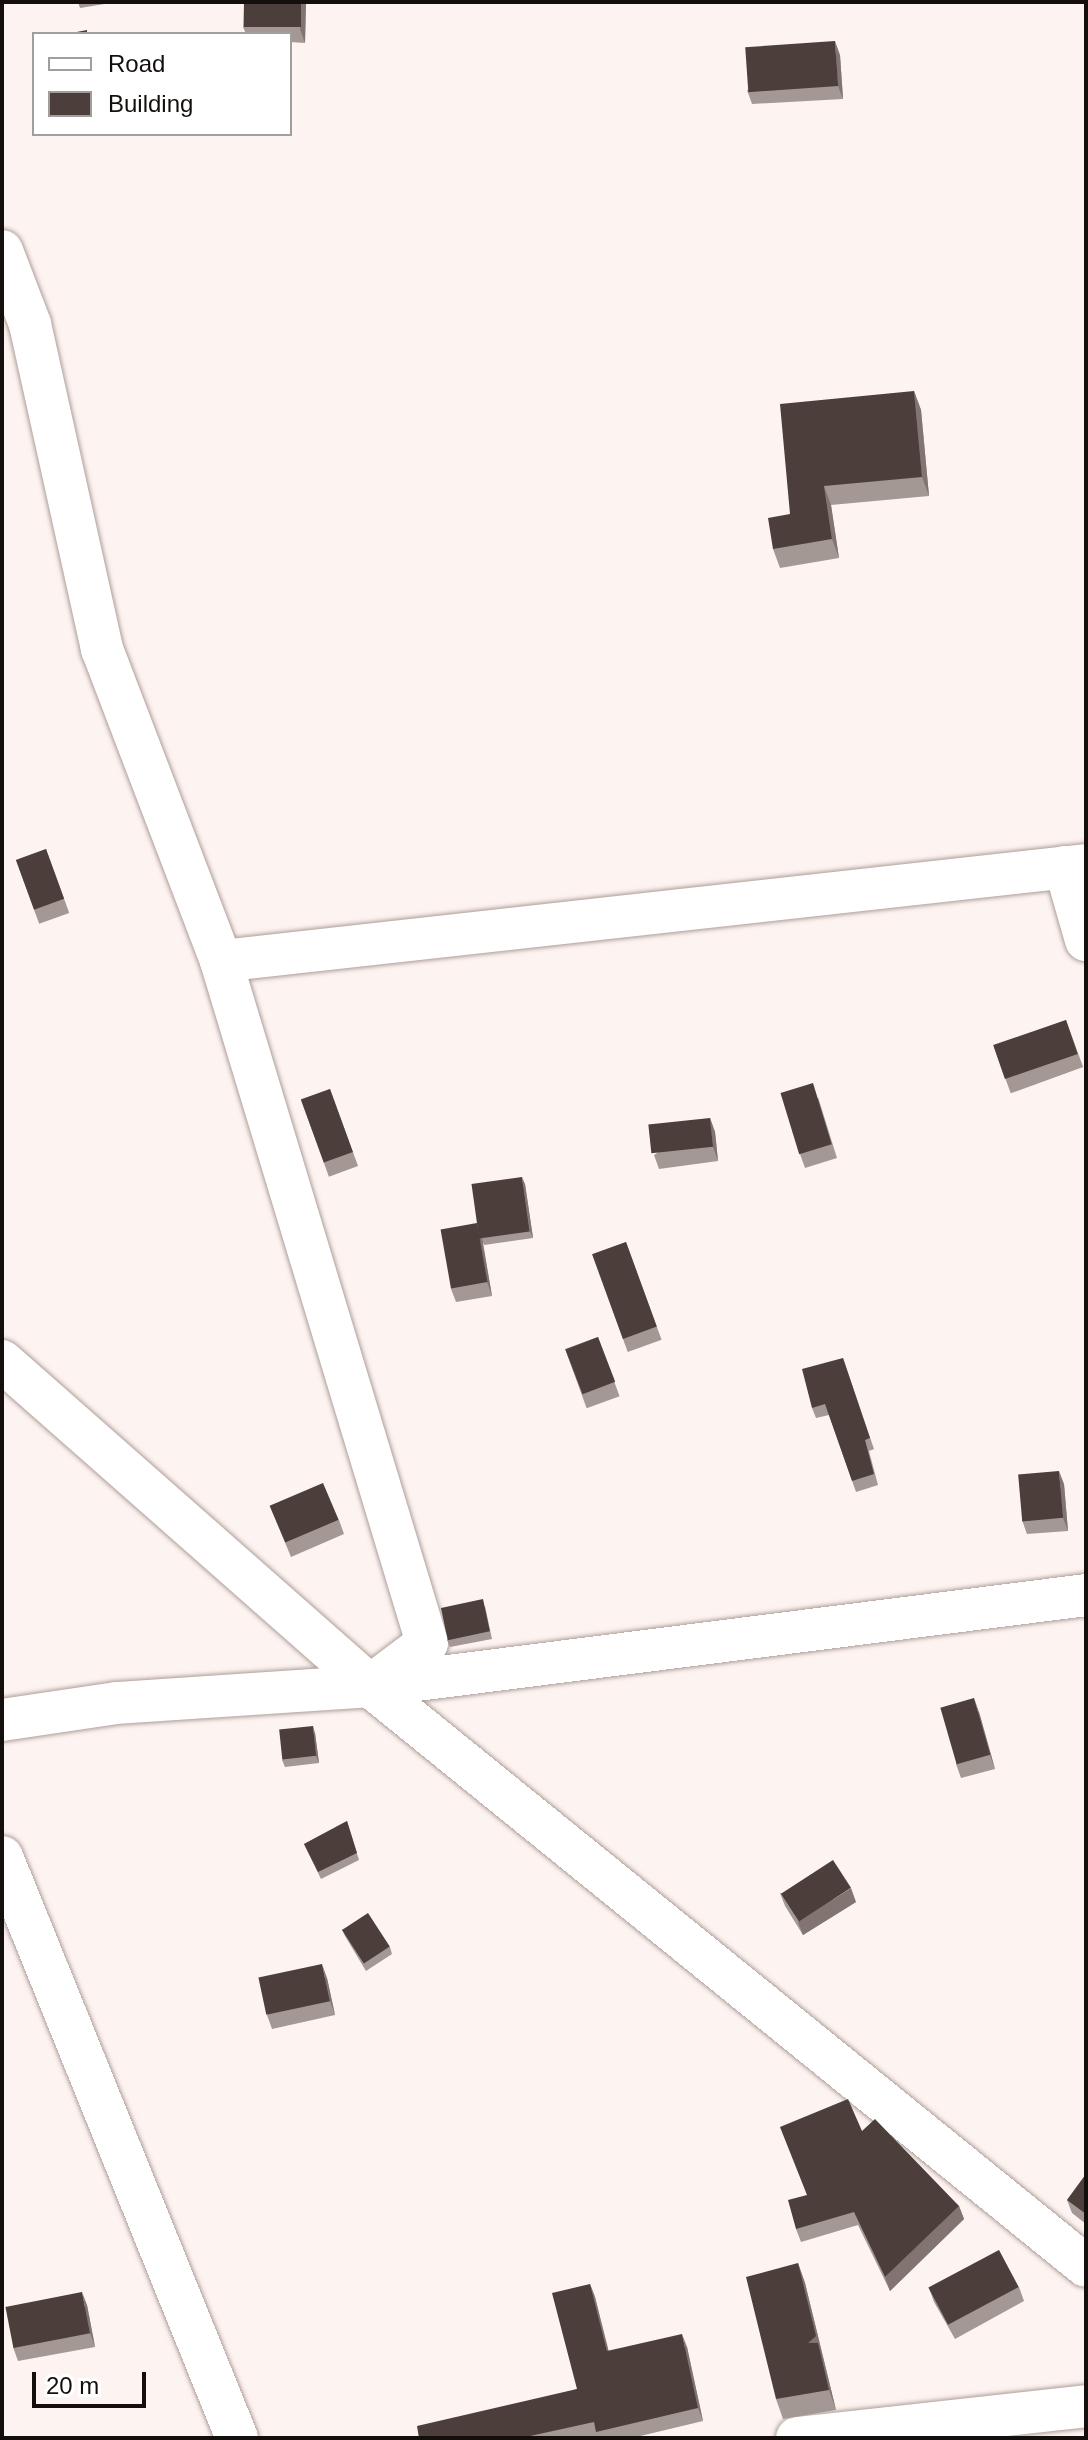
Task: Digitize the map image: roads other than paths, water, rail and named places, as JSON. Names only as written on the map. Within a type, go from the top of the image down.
[{"type":"street","points":[[2,251],[30,324],[102,649],[221,961],[427,1643],[370,1686]]},
{"type":"street","points":[[221,961],[1075,866],[1086,940]]},
{"type":"street","points":[[2,1361],[370,1686],[1086,2266]]},
{"type":"street","points":[[2,1720],[117,1703],[370,1686],[1086,1595]]},
{"type":"street","points":[[2,1857],[237,2438]]},
{"type":"street","points":[[797,2438],[1086,2406]]}]
